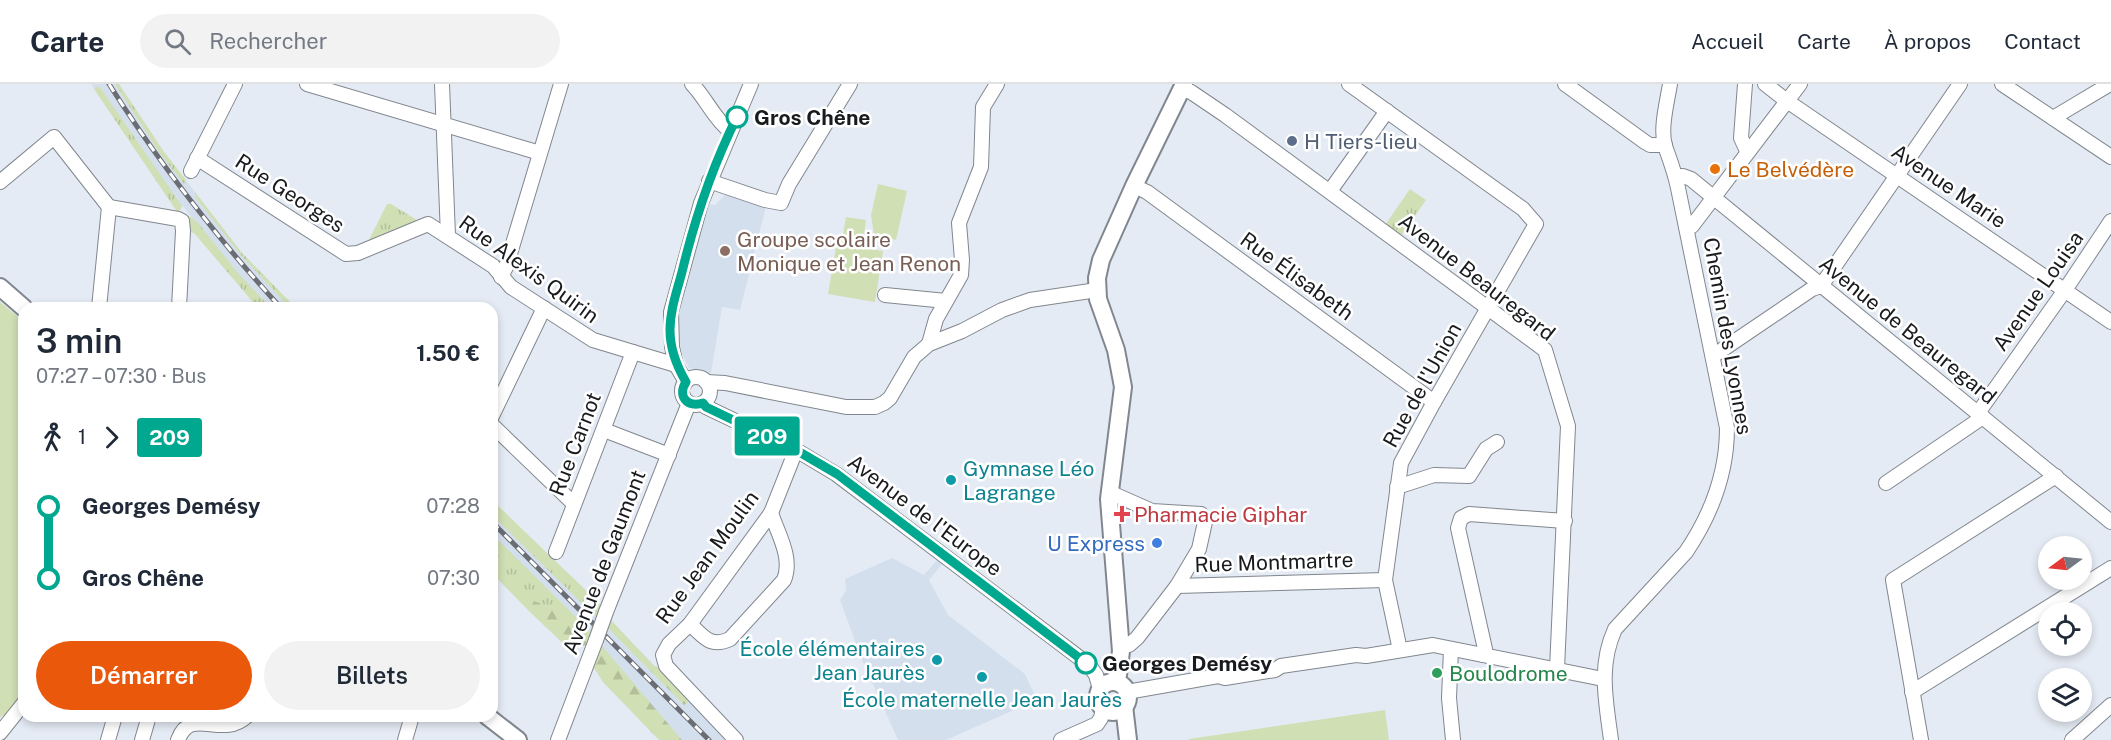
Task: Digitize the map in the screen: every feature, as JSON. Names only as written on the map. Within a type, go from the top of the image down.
[{"type":"main road","points":[[1128,737],[1115,696],[1127,666],[1120,649],[1109,492],[1123,387],[1116,350],[1101,307],[1097,278],[1101,260],[1134,186],[1183,86]]},
{"type":"main road","points":[[0,287],[18,303]]},
{"type":"main road","points":[[493,722],[506,735],[518,740]]},
{"type":"street","name":"Rue Georges","points":[[235,84],[194,164],[346,254],[358,253],[428,224]]},
{"type":"street","points":[[307,84],[540,153]]},
{"type":"street","points":[[442,84],[448,236]]},
{"type":"street","points":[[501,277],[506,267],[561,84]]},
{"type":"street","points":[[692,84],[709,104],[720,122],[730,131]]},
{"type":"street","points":[[686,382],[676,365],[671,342],[671,312],[690,240],[709,181],[751,84]]},
{"type":"street","points":[[709,181],[765,200],[781,203],[789,184],[850,84]]},
{"type":"street","points":[[929,344],[936,319],[961,275],[960,221],[981,167],[983,107],[997,84]]},
{"type":"street","points":[[1330,191],[1387,111],[1349,84]]},
{"type":"street","points":[[1565,84],[1645,142],[1650,145],[1665,145]]},
{"type":"street","name":"Chemin des Lyonnes","points":[[1611,740],[1603,679],[1608,644],[1615,629],[1686,552],[1714,501],[1724,473],[1727,448],[1727,428],[1713,356],[1676,177],[1665,145],[1665,114],[1670,84]]},
{"type":"street","points":[[1745,84],[1741,138],[1747,151]]},
{"type":"street","name":"Avenue Marie","points":[[1765,84],[2111,322]]},
{"type":"street","points":[[1686,226],[1692,226],[1800,84]]},
{"type":"street","points":[[1713,356],[1812,289],[1821,286],[1960,84]]},
{"type":"street","points":[[2002,84],[2111,157]]},
{"type":"street","points":[[2053,118],[2110,84]]},
{"type":"street","name":"Avenue Beauregard","points":[[1183,86],[1545,350],[1568,426],[1557,669]]},
{"type":"street","name":"Rue de l'Union","points":[[1387,111],[1524,209],[1536,224],[1401,463],[1385,580],[1400,650]]},
{"type":"street","points":[[0,182],[54,137],[109,207],[178,219],[183,224],[179,302]]},
{"type":"street","name":"Avenue de Beauregard","points":[[1676,177],[1689,178],[2111,522]]},
{"type":"street","name":"Rue Élisabeth","points":[[1134,186],[1156,199],[1434,402]]},
{"type":"street","points":[[100,302],[109,207]]},
{"type":"street","name":"Avenue Louisa","points":[[1980,415],[2111,221]]},
{"type":"street","name":"Rue Alexis Quirin","points":[[428,224],[493,266],[511,287],[593,340],[676,365]]},
{"type":"street","points":[[706,382],[709,386],[709,396],[696,403],[682,393],[686,382],[696,377],[706,382],[725,383],[846,407],[869,408],[880,405],[890,398],[914,357],[929,344],[962,331],[1002,310],[1030,300],[1097,290]]},
{"type":"street","points":[[885,295],[946,301]]},
{"type":"street","points":[[498,403],[543,308]]},
{"type":"street","name":"Rue Carnot","points":[[556,552],[633,352]]},
{"type":"street","name":"Avenue de l'Europe","points":[[696,403],[796,450],[837,474],[1089,665],[1115,696]]},
{"type":"street","name":"Avenue de Gaumont","points":[[557,739],[669,455],[696,403]]},
{"type":"street","points":[[1886,483],[1980,415]]},
{"type":"street","points":[[604,430],[669,455]]},
{"type":"street","points":[[498,431],[574,504]]},
{"type":"street","points":[[1396,487],[1434,475],[1470,476],[1486,449],[1497,442]]},
{"type":"street","name":"Rue Jean Moulin","points":[[736,740],[666,666],[663,655],[669,644],[690,624],[771,513],[796,450]]},
{"type":"street","points":[[1921,740],[1893,580],[2056,476]]},
{"type":"street","points":[[1109,492],[1152,511],[1201,514],[1205,522],[1199,549],[1178,586]]},
{"type":"street","points":[[690,624],[708,641],[719,644],[730,639],[784,580],[788,570],[787,559],[771,513]]},
{"type":"street","points":[[1483,655],[1485,649],[1458,528],[1461,518],[1469,514],[1565,521]]},
{"type":"street","points":[[1912,692],[2111,568]]},
{"type":"street","name":"Rue Montmartre","points":[[1120,649],[1137,639],[1178,586],[1385,580]]},
{"type":"street","points":[[1061,740],[1097,724],[1115,696],[1218,675],[1225,678],[1275,670],[1281,666],[1433,645],[1603,679]]},
{"type":"street","points":[[1451,649],[1449,698],[1453,740]]},
{"type":"street","points":[[2072,740],[2111,705]]},
{"type":"street","points":[[0,733],[18,710]]},
{"type":"street","points":[[108,740],[113,722]]},
{"type":"street","points":[[142,740],[147,722]]},
{"type":"street","points":[[178,740],[183,729],[189,725],[225,729],[241,722]]},
{"type":"street","points":[[405,740],[410,722]]},
{"type":"shaded area","points":[[91,84],[119,84],[164,152],[242,253],[289,302],[255,302],[183,206],[178,213]]},
{"type":"shaded area","name":"Groupe scolaire Monique et Jean Renon","points":[[726,194],[766,206],[740,310],[722,307],[711,373],[689,368],[682,354],[677,327],[682,296],[708,204],[715,205]]},
{"type":"shaded area","points":[[498,507],[596,600],[614,624],[727,740],[659,740],[603,682],[589,645],[567,647],[498,579]]},
{"type":"shaded area","points":[[892,558],[924,575],[938,559],[943,563],[929,580],[948,615],[1025,674],[1037,700],[946,740],[898,740],[862,660],[840,600],[846,590],[845,579]]},
{"type":"green space","points":[[115,84],[119,84],[164,152],[186,180],[184,184],[161,155]]},
{"type":"green space","points":[[99,86],[182,206],[178,213],[94,89]]},
{"type":"green space","points":[[878,184],[907,191],[896,240],[874,235],[871,215]]},
{"type":"green space","points":[[1410,189],[1426,200],[1401,236],[1385,225]]},
{"type":"green space","points":[[195,192],[242,253],[290,302],[284,302],[240,254],[195,197]]},
{"type":"green space","points":[[387,204],[391,204],[420,222],[368,242]]},
{"type":"green space","points":[[190,216],[265,302],[253,302],[194,233],[189,232]]},
{"type":"green space","points":[[846,217],[866,220],[862,248],[883,251],[875,302],[828,294],[836,247],[841,247]]},
{"type":"green space","points":[[0,302],[18,317],[18,702],[9,713],[0,717]]},
{"type":"green space","points":[[498,506],[596,600],[603,609],[598,619],[498,521]]},
{"type":"green space","points":[[498,540],[576,617],[534,601],[529,611],[498,579]]},
{"type":"green space","points":[[534,601],[576,617],[593,635],[589,645],[567,647],[529,611]]},
{"type":"green space","points":[[612,621],[654,666],[663,668],[692,699],[684,705],[608,628]]},
{"type":"green space","points":[[602,646],[682,740],[659,740],[603,682],[592,665]]},
{"type":"green space","points":[[1385,710],[1389,740],[1189,740],[1189,739]]},
{"type":"railway","points":[[109,84],[190,199],[234,255],[276,302]]},
{"type":"railway","points":[[498,528],[709,740]]},
{"type":"bus line","name":"209","points":[[737,117],[701,203],[671,312],[670,333],[673,353],[676,365],[686,382],[682,389],[683,397],[692,405],[703,403],[706,407],[796,450],[837,474],[1086,663]]},
{"type":"place","name":"Gros Chêne","points":[[737,117]]},
{"type":"place","name":"H Tiers-lieu","points":[[1292,141]]},
{"type":"place","name":"Le Belvédère","points":[[1715,169]]},
{"type":"place","name":"Groupe scolaire Monique et Jean Renon","points":[[725,251]]},
{"type":"place","name":"Gymnase Léo Lagrange","points":[[951,480]]},
{"type":"place","name":"Pharmacie Giphar","points":[[1122,514]]},
{"type":"place","name":"U Express","points":[[1157,543]]},
{"type":"place","name":"École élémentaires Jean Jaurès","points":[[937,660]]},
{"type":"place","name":"Georges Demésy","points":[[1086,663]]},
{"type":"place","name":"Boulodrome","points":[[1437,673]]},
{"type":"place","name":"École maternelle Jean Jaurès","points":[[982,677]]}]
